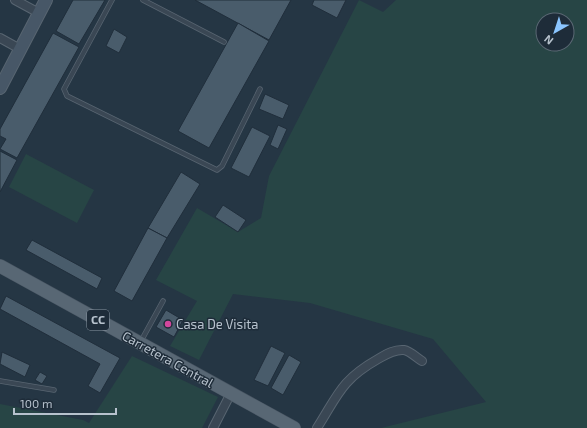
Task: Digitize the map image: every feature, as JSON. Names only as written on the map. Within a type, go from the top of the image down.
[{"type":"main road","name":"Carretera Central","points":[[0,266],[294,428]]},
{"type":"street","points":[[15,0],[39,13]]},
{"type":"street","points":[[0,88],[46,0]]},
{"type":"street","points":[[0,38],[20,49]]},
{"type":"street","points":[[317,428],[345,383],[368,364],[387,354],[399,350],[407,351],[422,362]]},
{"type":"street","points":[[213,428],[231,393]]},
{"type":"lane","points":[[112,0],[64,89],[67,96],[216,170],[222,166],[260,89]]},
{"type":"lane","points":[[143,0],[224,42]]},
{"type":"lane","points":[[140,343],[163,301]]},
{"type":"lane","points":[[0,381],[54,390]]},
{"type":"green space","points":[[359,0],[383,12],[396,0],[587,0],[587,428],[381,428],[486,402],[433,339],[310,303],[233,294],[199,360],[170,346],[197,301],[156,280],[197,208],[238,232],[261,218],[269,176]]},
{"type":"green space","points":[[26,154],[94,190],[77,223],[9,187]]},
{"type":"green space","points":[[132,356],[218,397],[202,428],[0,428],[0,404],[83,420],[89,423]]},
{"type":"building","points":[[73,0],[105,0],[79,44],[56,31]]},
{"type":"building","points":[[195,0],[291,0],[269,40]]},
{"type":"building","points":[[314,0],[346,0],[337,18],[312,5]]},
{"type":"building","points":[[238,23],[269,41],[209,148],[178,131]]},
{"type":"building","points":[[114,29],[127,37],[119,53],[106,46]]},
{"type":"building","points":[[53,33],[79,47],[17,158],[0,149],[6,139],[0,136],[0,129]]},
{"type":"building","points":[[265,94],[289,105],[283,119],[259,109]]},
{"type":"building","points":[[278,125],[287,129],[278,149],[270,145]]},
{"type":"building","points":[[252,127],[270,136],[249,177],[231,168]]},
{"type":"building","points":[[0,151],[17,160],[0,192]]},
{"type":"building","points":[[181,172],[200,184],[167,238],[148,228]]},
{"type":"building","points":[[223,205],[246,220],[238,232],[215,217]]},
{"type":"building","points":[[148,228],[167,238],[132,301],[114,291]]},
{"type":"building","points":[[32,240],[102,278],[97,289],[26,250]]},
{"type":"building","points":[[6,296],[120,358],[100,393],[88,386],[100,364],[0,309]]},
{"type":"building","points":[[166,310],[183,320],[174,337],[156,327]]},
{"type":"building","points":[[271,346],[285,353],[268,386],[254,380]]},
{"type":"building","points":[[2,352],[30,365],[25,377],[0,364]]},
{"type":"building","points":[[289,355],[301,362],[283,395],[271,388]]},
{"type":"building","points":[[40,372],[47,376],[42,384],[35,380]]},
{"type":"place","name":"Casa De Visita","points":[[168,324]]}]
